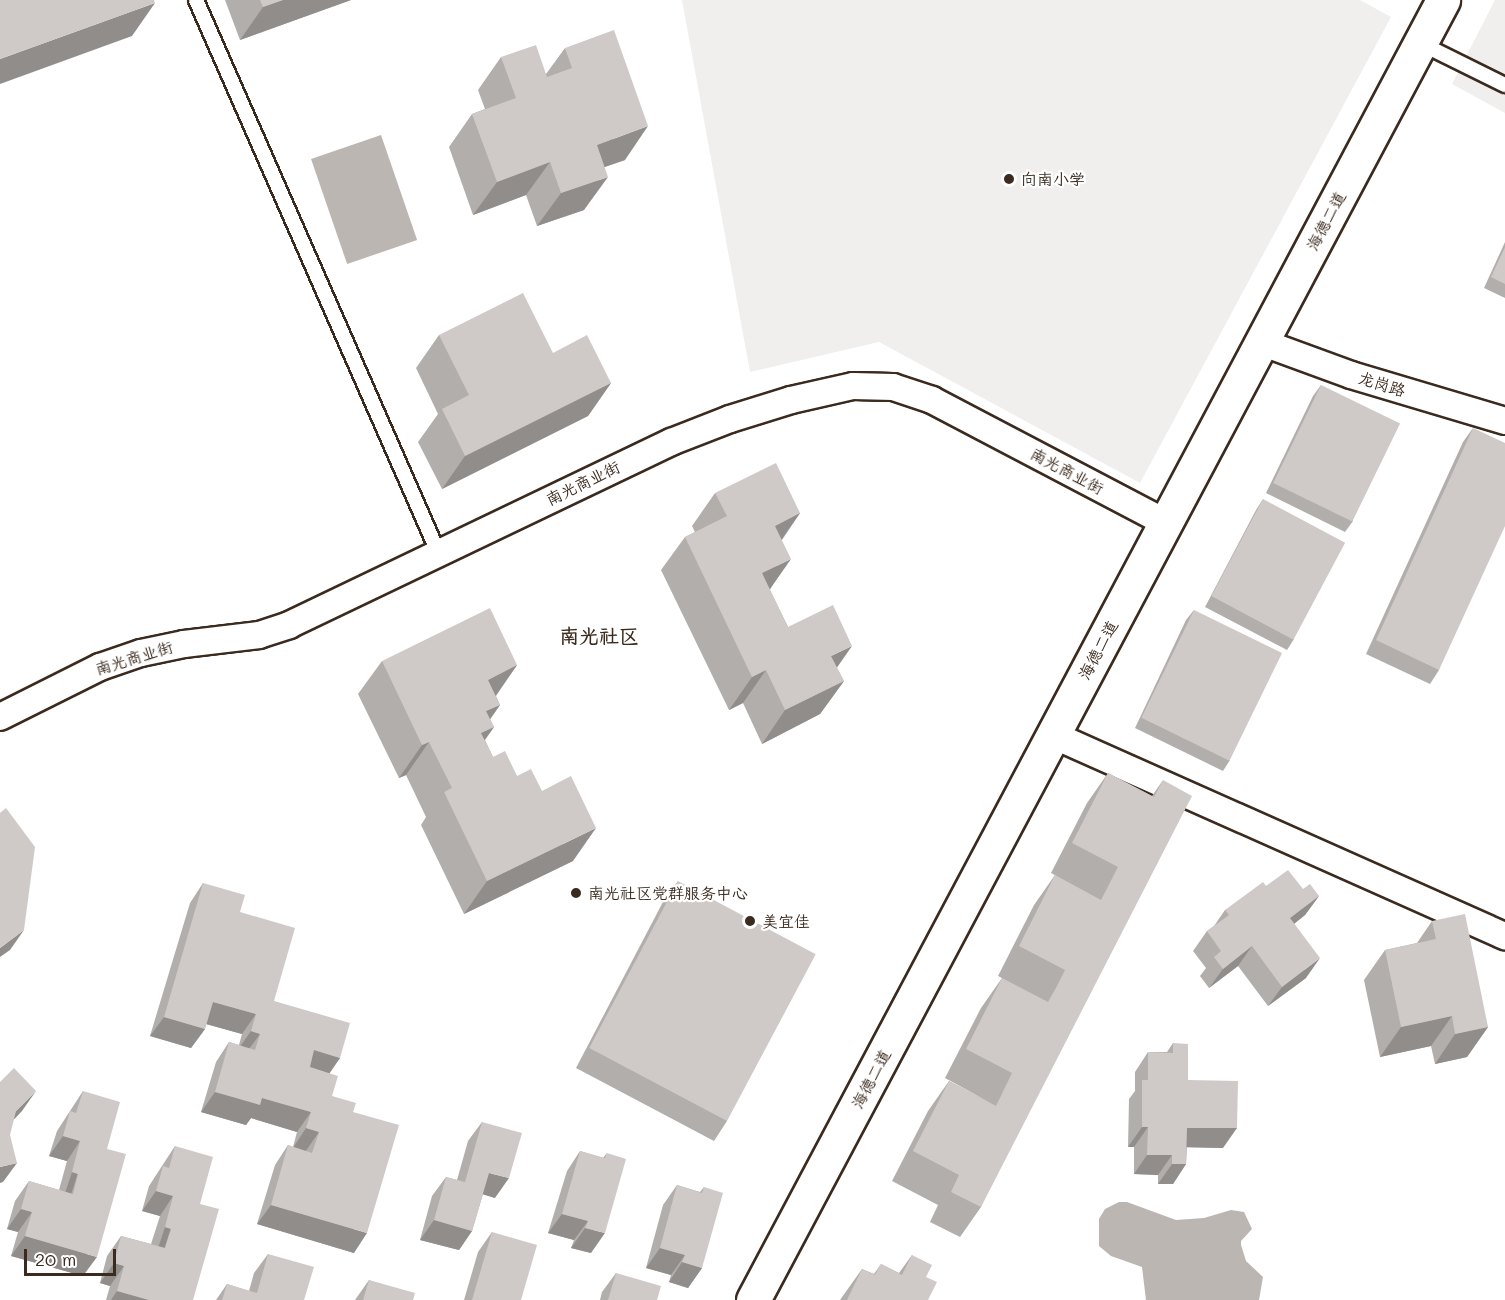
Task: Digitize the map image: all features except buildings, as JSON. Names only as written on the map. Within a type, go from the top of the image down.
[{"type":"street","name":"海德二道","points":[[753,1300],[1443,0]]},
{"type":"street","name":"龙岗路","points":[[1262,342],[1351,375],[1505,421]]},
{"type":"street","name":"南光商业街","points":[[0,717],[100,667],[141,653],[184,644],[259,634],[290,625],[671,442],[730,419],[791,400],[853,386],[893,387],[932,400],[1166,523]]},
{"type":"street","points":[[1053,735],[1505,936]]},
{"type":"lane","points":[[196,0],[439,554]]},
{"type":"lane","points":[[1420,43],[1505,85]]},
{"type":"shaded area","name":"向南小学","points":[[682,0],[1360,0],[1391,17],[1140,483],[879,342],[750,372]]},
{"type":"shaded area","points":[[1495,0],[1505,0],[1505,113],[1452,84]]},
{"type":"shaded area","points":[[381,135],[417,240],[347,264],[311,159]]},
{"type":"shaded area","points":[[1119,1202],[1127,1202],[1176,1220],[1204,1218],[1231,1210],[1244,1212],[1252,1229],[1241,1241],[1241,1245],[1246,1261],[1263,1277],[1259,1300],[1146,1300],[1142,1267],[1111,1256],[1099,1246],[1099,1219],[1105,1209]]},
{"type":"place","name":"向南小学","points":[[1009,179]]},
{"type":"place","name":"南光社区党群服务中心","points":[[576,893]]},
{"type":"place","name":"美宜佳","points":[[750,921]]},
{"type":"district","name":"南光社区","points":[[599,635]]}]
